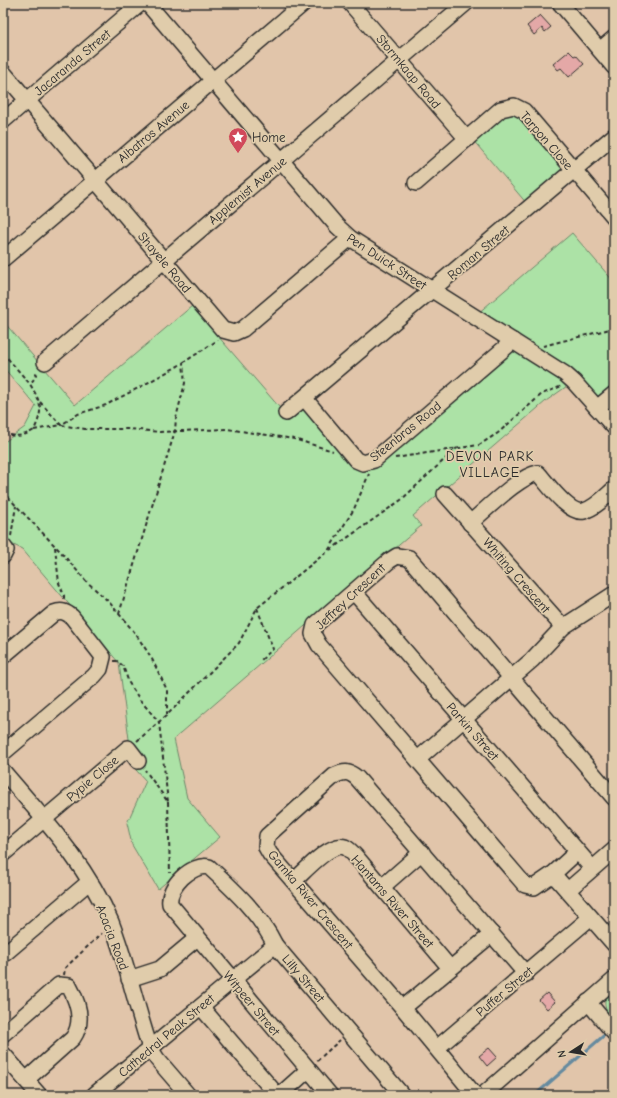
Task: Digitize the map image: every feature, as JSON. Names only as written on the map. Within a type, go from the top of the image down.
[{"type":"street","name":"Jacaranda Street","points":[[3,121],[141,3]]},
{"type":"street","name":"Pen Duick Street","points":[[146,3],[337,226],[350,238],[528,350],[574,382],[614,427]]},
{"type":"street","name":"Albatros Avenue","points":[[3,259],[304,3]]},
{"type":"street","name":"Stormkaap Road","points":[[350,3],[467,139]]},
{"type":"street","name":"Applemist Avenue","points":[[45,362],[466,3]]},
{"type":"street","points":[[560,3],[614,66]]},
{"type":"street","points":[[600,50],[614,38]]},
{"type":"street","name":"Shayele Road","points":[[3,72],[223,330],[234,333]]},
{"type":"street","name":"Tarpon Close","points":[[416,183],[502,109],[509,106],[517,107],[524,111],[614,217]]},
{"type":"street","name":"Roman Street","points":[[286,413],[305,399],[614,136]]},
{"type":"street","points":[[234,333],[243,329],[350,238]]},
{"type":"street","name":"Steenbras Road","points":[[305,399],[350,454],[359,462],[367,463],[374,460],[513,341]]},
{"type":"street","points":[[598,408],[614,394]]},
{"type":"street","points":[[470,523],[516,484],[534,473],[538,473],[568,507],[578,512],[592,507],[614,489]]},
{"type":"street","name":"Whiting Crescent","points":[[445,494],[563,627]]},
{"type":"street","name":"Jeffrey Crescent","points":[[577,852],[553,874],[534,887],[525,885],[314,638],[313,631],[315,625],[394,557],[402,556],[409,558],[614,798]]},
{"type":"street","name":"Parkin Street","points":[[354,592],[592,868]]},
{"type":"street","points":[[418,759],[532,660],[563,627],[614,594]]},
{"type":"street","points":[[3,656],[54,613],[59,611],[66,612],[72,617],[100,652],[103,663],[94,676],[3,753]]},
{"type":"street","name":"Pypie Close","points":[[3,854],[128,748],[138,761]]},
{"type":"street","name":"Acacia Road","points":[[3,771],[68,849],[89,882],[111,924],[150,1048],[157,1060],[188,1095]]},
{"type":"street","name":"Gamka River Crescent","points":[[437,1048],[270,854],[266,847],[267,836],[334,776],[345,772],[351,772],[357,778],[526,974]]},
{"type":"street","name":"Hantams River Street","points":[[294,881],[329,850],[337,846],[345,847],[382,887],[450,968]]},
{"type":"street","points":[[568,890],[614,850]]},
{"type":"street","points":[[382,887],[422,852]]},
{"type":"street","name":"Witpeer Street","points":[[203,866],[192,871],[173,889],[169,899],[174,910],[330,1095]]},
{"type":"street","name":"Lilly Street","points":[[203,866],[209,868],[267,927],[275,945],[402,1095]]},
{"type":"street","points":[[553,874],[614,944]]},
{"type":"street","points":[[3,955],[89,882]]},
{"type":"street","name":"Puffer Street","points":[[437,1048],[526,974],[590,918]]},
{"type":"street","points":[[403,1008],[492,934]]},
{"type":"street","points":[[129,979],[160,969],[197,938]]},
{"type":"street","name":"Cathedral Peak Street","points":[[94,1095],[275,945]]},
{"type":"street","points":[[483,1095],[591,1005],[614,980]]},
{"type":"street","points":[[3,1034],[61,985],[69,986],[73,994],[80,1021],[79,1029],[73,1038],[26,1080]]},
{"type":"street","points":[[591,1005],[614,1033]]},
{"type":"street","points":[[200,1007],[278,1095],[308,1070]]},
{"type":"street","points":[[437,1048],[475,1095]]},
{"type":"street","points":[[3,1054],[39,1095]]},
{"type":"path","points":[[528,350],[614,328]]},
{"type":"path","points":[[61,425],[78,414],[106,405],[183,363],[220,338],[234,333]]},
{"type":"path","points":[[3,353],[30,384],[40,402],[61,425]]},
{"type":"path","points":[[30,384],[38,369],[45,362]]},
{"type":"path","points":[[119,614],[175,431],[176,418],[185,382],[183,363]]},
{"type":"path","points":[[328,551],[354,509],[374,460],[398,458],[458,447],[479,445],[498,433],[542,394],[574,382]]},
{"type":"path","points":[[34,430],[40,414],[40,402]]},
{"type":"path","points":[[3,433],[13,436],[22,436],[34,430],[61,425],[85,429],[175,431],[227,429],[294,439],[335,452],[350,454]]},
{"type":"path","points":[[128,748],[167,715],[239,643],[257,608],[328,551],[401,500],[458,447]]},
{"type":"path","points":[[3,492],[136,633],[152,657],[166,690],[167,715]]},
{"type":"path","points":[[4,551],[10,538],[16,506]]},
{"type":"path","points":[[55,546],[54,554],[59,583],[64,595],[64,604],[59,611]]},
{"type":"path","points":[[257,608],[273,649],[260,661]]},
{"type":"path","points":[[103,663],[117,661],[123,666],[129,683],[159,722],[168,802],[170,874]]},
{"type":"path","points":[[138,761],[168,802]]},
{"type":"path","points":[[61,985],[65,968],[111,924]]},
{"type":"path","points":[[308,1070],[349,1032]]},
{"type":"green space","points":[[515,110],[566,169],[528,205],[472,139],[503,112]]},
{"type":"green space","points":[[572,233],[614,282],[614,389],[600,398],[477,314]]},
{"type":"green space","points":[[192,306],[286,415],[298,408],[305,408],[359,465],[506,353],[520,351],[570,384],[546,401],[413,516],[421,526],[174,739],[187,798],[220,837],[158,889],[132,845],[127,823],[146,781],[126,759],[129,739],[119,663],[22,549],[3,540],[3,443],[25,427],[36,406],[3,367],[3,321],[75,405]]},
{"type":"green space","points":[[614,991],[614,1020],[607,1011],[605,1000]]},
{"type":"building","points":[[540,15],[551,27],[545,32],[542,28],[534,35],[527,26]]},
{"type":"building","points":[[569,51],[574,56],[576,55],[584,64],[569,77],[561,68],[558,70],[553,64]]},
{"type":"building","points":[[547,993],[555,1002],[547,1009],[539,1000]]},
{"type":"building","points":[[489,1048],[497,1057],[487,1066],[479,1056]]},
{"type":"waterway","points":[[535,1095],[608,1032]]},
{"type":"place","name":"Home","points":[[238,154]]},
{"type":"district","name":"DEVON PARK VILLAGE","points":[[490,464]]}]
